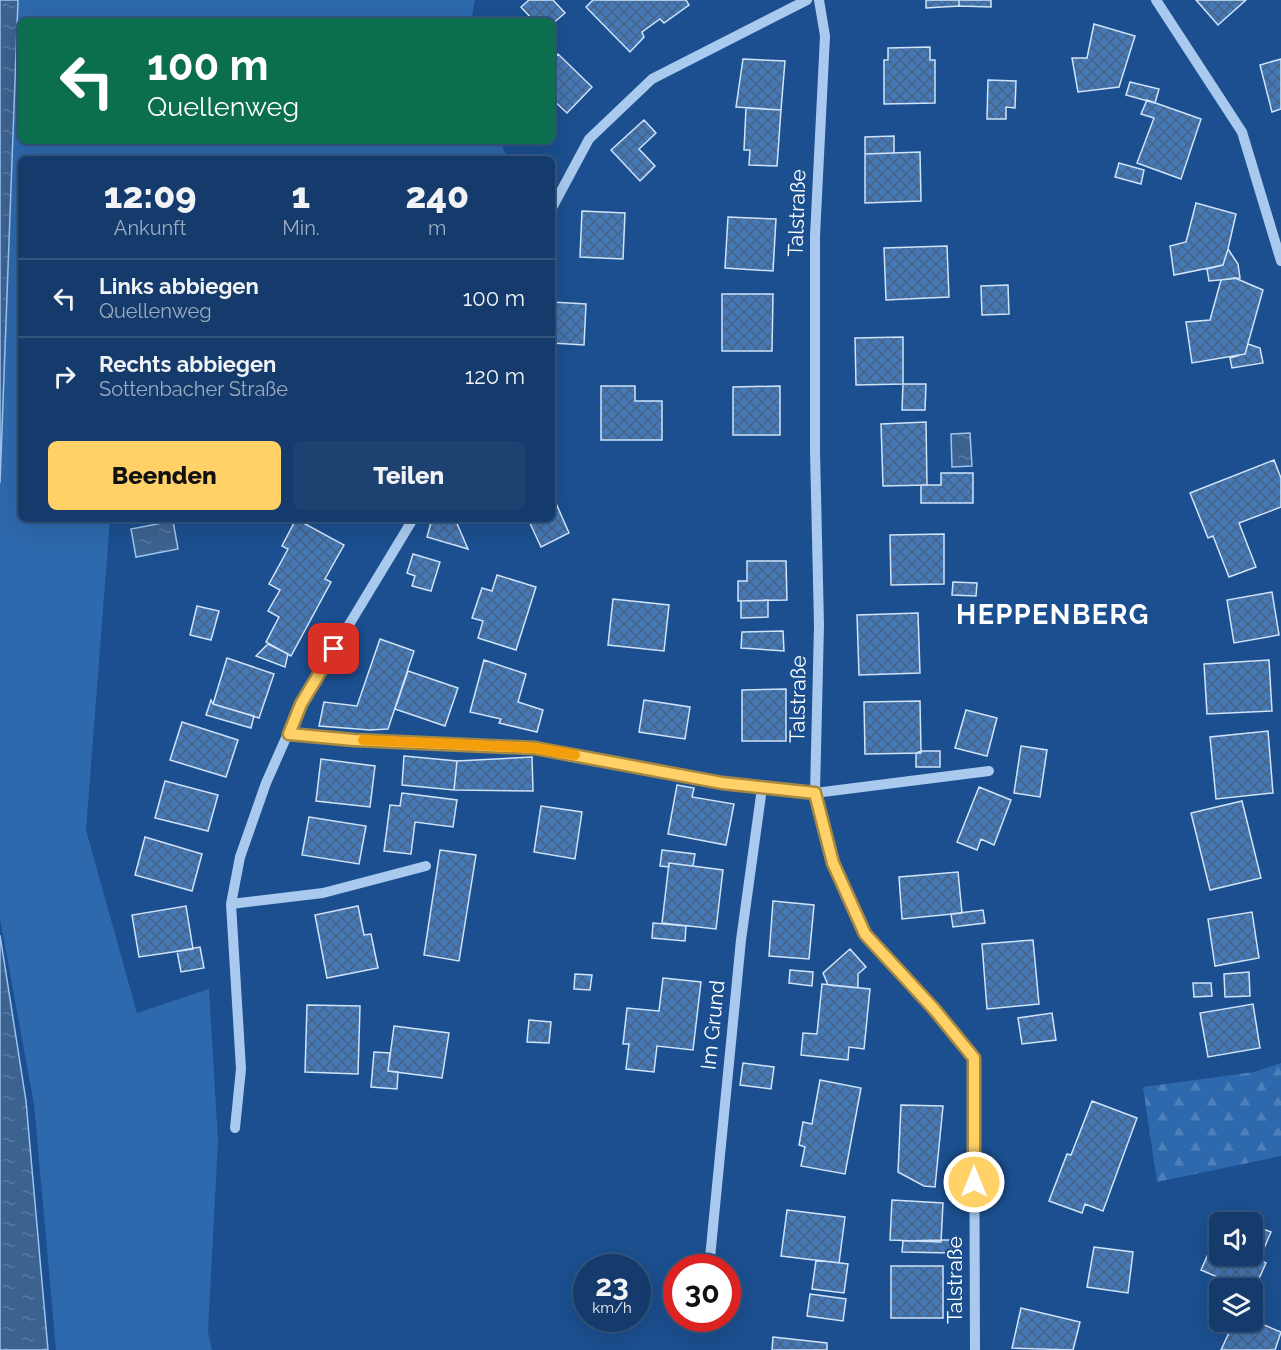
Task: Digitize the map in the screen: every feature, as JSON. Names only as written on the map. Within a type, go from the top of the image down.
[{"type":"street","points":[[555,202],[589,139],[652,79],[807,0]]},
{"type":"street","name":"Talstraße","points":[[819,0],[825,36],[815,236],[814,451],[819,625],[815,793],[833,863],[865,934],[934,1009],[974,1058],[975,1350]]},
{"type":"street","points":[[1156,0],[1242,132],[1281,261]]},
{"type":"street","points":[[235,1128],[241,1068],[231,904],[240,857],[262,793],[301,704],[411,522]]},
{"type":"street","points":[[289,734],[354,740],[535,748],[722,783],[815,793],[989,771]]},
{"type":"street","name":"Im Grund","points":[[710,1254],[741,940],[762,788]]},
{"type":"street","points":[[231,904],[323,892],[426,866]]},
{"type":"green space","points":[[18,0],[475,0],[472,18],[18,18],[18,144],[501,144],[507,156],[18,156],[18,522],[110,522],[86,830],[137,1013],[209,989],[218,1141],[208,1332],[212,1350],[56,1350],[34,1104],[0,919],[0,483]]},
{"type":"green space","points":[[1281,1063],[1281,1156],[1157,1182],[1143,1087],[1254,1072]]},
{"type":"water","points":[[0,0],[18,0],[0,483]]},
{"type":"water","points":[[970,433],[972,466],[952,467],[951,434]]},
{"type":"water","points":[[173,522],[178,549],[136,557],[131,529]]},
{"type":"water","points":[[0,935],[26,1101],[48,1350],[0,1350]]},
{"type":"building","points":[[529,0],[553,0],[565,13],[555,21],[555,18],[531,18],[521,7]]},
{"type":"building","points":[[593,0],[686,0],[689,5],[664,23],[660,19],[642,32],[644,37],[630,52],[586,7]]},
{"type":"building","points":[[926,0],[959,0],[959,6],[926,8]]},
{"type":"building","points":[[959,0],[991,0],[991,7],[959,6]]},
{"type":"building","points":[[1196,0],[1246,0],[1218,25]]},
{"type":"building","points":[[1094,24],[1135,36],[1119,87],[1078,92],[1072,58],[1087,58]]},
{"type":"building","points":[[930,47],[930,60],[935,60],[935,103],[884,104],[884,60],[888,60],[888,48]]},
{"type":"building","points":[[558,54],[592,87],[567,113],[555,102],[555,57]]},
{"type":"building","points":[[743,59],[785,61],[781,110],[736,107]]},
{"type":"building","points":[[1281,59],[1281,109],[1272,112],[1260,65]]},
{"type":"building","points":[[988,80],[1016,81],[1015,108],[1006,107],[1006,119],[987,119]]},
{"type":"building","points":[[1130,82],[1159,89],[1155,103],[1126,95]]},
{"type":"building","points":[[1147,100],[1201,119],[1181,179],[1137,163],[1154,118],[1141,114]]},
{"type":"building","points":[[746,108],[781,110],[777,166],[749,165],[750,150],[744,150]]},
{"type":"building","points":[[644,120],[656,133],[639,149],[655,166],[640,181],[611,150]]},
{"type":"building","points":[[894,136],[894,153],[865,154],[865,137]]},
{"type":"building","points":[[920,152],[921,201],[865,203],[865,154]]},
{"type":"building","points":[[1119,163],[1144,170],[1141,184],[1115,177]]},
{"type":"building","points":[[1196,203],[1236,214],[1228,249],[1223,265],[1174,275],[1170,246],[1186,242]]},
{"type":"building","points":[[582,211],[625,213],[623,259],[580,257]]},
{"type":"building","points":[[728,217],[776,219],[773,271],[725,268]]},
{"type":"building","points":[[947,246],[949,297],[886,300],[884,248]]},
{"type":"building","points":[[1228,249],[1238,264],[1240,278],[1209,281],[1207,269],[1223,265]]},
{"type":"building","points":[[1235,278],[1263,290],[1245,354],[1192,363],[1186,322],[1210,320],[1221,280]]},
{"type":"building","points":[[1008,285],[1009,314],[982,315],[981,286]]},
{"type":"building","points":[[722,294],[773,294],[772,351],[722,351]]},
{"type":"building","points":[[555,302],[586,304],[584,345],[555,343]]},
{"type":"building","points":[[903,337],[903,384],[856,385],[855,338]]},
{"type":"building","points":[[1248,344],[1260,348],[1263,363],[1232,368],[1230,358],[1245,354]]},
{"type":"building","points":[[903,384],[926,384],[925,410],[902,410]]},
{"type":"building","points":[[601,386],[635,386],[635,401],[662,401],[662,440],[601,440]]},
{"type":"building","points":[[780,386],[780,435],[733,435],[733,387]]},
{"type":"building","points":[[926,422],[927,485],[883,486],[881,424]]},
{"type":"building","points":[[1274,460],[1281,478],[1281,507],[1239,523],[1256,567],[1229,577],[1213,536],[1208,538],[1190,493]]},
{"type":"building","points":[[941,473],[973,473],[973,503],[921,503],[921,485],[941,485]]},
{"type":"building","points":[[555,501],[569,533],[541,547],[529,522],[555,522]]},
{"type":"building","points":[[294,522],[302,522],[344,545],[325,579],[331,582],[291,656],[266,642],[279,617],[268,611],[280,590],[269,584],[288,549],[282,546]]},
{"type":"building","points":[[431,522],[456,522],[468,549],[427,537]]},
{"type":"building","points":[[944,534],[944,584],[891,585],[890,535]]},
{"type":"building","points":[[413,554],[440,562],[431,591],[412,586],[415,576],[407,573]]},
{"type":"building","points":[[747,561],[786,561],[787,600],[738,601],[738,581],[747,581]]},
{"type":"building","points":[[497,575],[536,587],[516,650],[478,638],[483,621],[472,618],[482,588],[492,591]]},
{"type":"building","points":[[953,582],[977,583],[976,596],[952,595]]},
{"type":"building","points":[[1272,592],[1279,635],[1234,643],[1227,600]]},
{"type":"building","points":[[613,599],[669,605],[664,651],[608,645]]},
{"type":"building","points":[[768,600],[768,617],[741,618],[741,601]]},
{"type":"building","points":[[197,606],[219,611],[211,640],[190,635]]},
{"type":"building","points":[[918,613],[920,673],[859,675],[857,615]]},
{"type":"building","points":[[783,631],[784,651],[741,648],[742,632]]},
{"type":"building","points":[[380,639],[414,651],[388,729],[319,726],[324,702],[357,706]]},
{"type":"building","points":[[268,644],[288,654],[285,667],[256,656]]},
{"type":"building","points":[[227,658],[274,674],[259,718],[213,704]]},
{"type":"building","points":[[484,660],[526,674],[518,702],[543,710],[537,732],[499,723],[501,719],[470,712]]},
{"type":"building","points":[[1269,660],[1272,711],[1207,714],[1204,664]]},
{"type":"building","points":[[408,671],[458,688],[445,726],[395,709]]},
{"type":"building","points":[[786,689],[786,741],[742,741],[742,690]]},
{"type":"building","points":[[211,700],[213,704],[254,716],[251,728],[206,715]]},
{"type":"building","points":[[644,700],[690,707],[685,739],[639,732]]},
{"type":"building","points":[[920,701],[921,753],[865,754],[864,702]]},
{"type":"building","points":[[966,710],[997,718],[987,756],[955,748]]},
{"type":"building","points":[[182,722],[238,740],[226,777],[170,760]]},
{"type":"building","points":[[1268,731],[1273,793],[1216,799],[1210,737]]},
{"type":"building","points":[[1021,746],[1047,750],[1040,797],[1014,793]]},
{"type":"building","points":[[940,751],[940,767],[916,767],[916,753]]},
{"type":"building","points":[[404,756],[457,761],[454,790],[402,785]]},
{"type":"building","points":[[532,757],[533,791],[454,790],[457,761]]},
{"type":"building","points":[[321,759],[375,766],[370,807],[316,801]]},
{"type":"building","points":[[165,781],[218,795],[208,831],[155,818]]},
{"type":"building","points":[[677,785],[694,788],[692,797],[734,804],[726,845],[668,834]]},
{"type":"building","points":[[979,787],[1011,800],[994,845],[981,839],[977,850],[957,842]]},
{"type":"building","points":[[402,793],[457,800],[453,827],[415,822],[411,854],[384,851],[390,805],[400,806]]},
{"type":"building","points":[[1242,801],[1261,878],[1210,890],[1191,813]]},
{"type":"building","points":[[541,806],[582,812],[575,859],[534,852]]},
{"type":"building","points":[[309,817],[366,826],[359,864],[302,855]]},
{"type":"building","points":[[145,837],[202,854],[192,891],[135,875]]},
{"type":"building","points":[[440,850],[476,855],[459,961],[424,955]]},
{"type":"building","points":[[662,850],[695,854],[693,866],[669,863],[669,867],[660,866]]},
{"type":"building","points":[[669,863],[723,870],[716,929],[662,923]]},
{"type":"building","points":[[958,872],[962,913],[902,919],[899,877]]},
{"type":"building","points":[[773,901],[814,905],[809,959],[769,956]]},
{"type":"building","points":[[186,906],[193,949],[139,957],[132,915]]},
{"type":"building","points":[[358,906],[364,935],[371,934],[378,968],[327,978],[315,915]]},
{"type":"building","points":[[983,910],[985,923],[953,927],[951,914]]},
{"type":"building","points":[[1252,912],[1259,958],[1215,966],[1208,919]]},
{"type":"building","points":[[653,923],[686,926],[685,941],[652,938]]},
{"type":"building","points":[[1033,940],[1039,1004],[987,1009],[982,944]]},
{"type":"building","points":[[200,947],[204,968],[181,972],[177,951]]},
{"type":"building","points":[[850,949],[866,967],[858,974],[858,988],[828,985],[823,973]]},
{"type":"building","points":[[790,970],[813,972],[812,986],[789,983]]},
{"type":"building","points":[[1249,972],[1250,996],[1225,997],[1224,974]]},
{"type":"building","points":[[575,974],[592,975],[590,990],[574,989]]},
{"type":"building","points":[[663,978],[701,982],[693,1050],[657,1046],[654,1072],[626,1069],[629,1044],[623,1044],[627,1008],[659,1011]]},
{"type":"building","points":[[1193,983],[1211,983],[1212,996],[1194,997]]},
{"type":"building","points":[[822,984],[870,989],[864,1049],[849,1047],[848,1060],[801,1055],[803,1033],[817,1034]]},
{"type":"building","points":[[1253,1004],[1260,1048],[1208,1057],[1200,1013]]},
{"type":"building","points":[[307,1005],[360,1006],[358,1074],[305,1072]]},
{"type":"building","points":[[1052,1013],[1056,1040],[1022,1044],[1018,1018]]},
{"type":"building","points":[[529,1020],[551,1022],[549,1043],[527,1042]]},
{"type":"building","points":[[394,1026],[449,1033],[442,1078],[388,1071]]},
{"type":"building","points":[[374,1052],[390,1053],[388,1071],[398,1072],[397,1089],[371,1087]]},
{"type":"building","points":[[743,1063],[774,1067],[771,1089],[740,1085]]},
{"type":"building","points":[[820,1080],[861,1088],[845,1174],[801,1166],[805,1147],[799,1145],[803,1122],[812,1124]]},
{"type":"building","points":[[1092,1101],[1137,1118],[1103,1211],[1085,1204],[1082,1213],[1049,1201],[1067,1154],[1071,1155]]},
{"type":"building","points":[[901,1105],[943,1106],[935,1187],[924,1186],[898,1172]]},
{"type":"building","points":[[892,1200],[943,1203],[941,1242],[890,1240]]},
{"type":"building","points":[[787,1210],[845,1217],[839,1263],[781,1256]]},
{"type":"building","points":[[1263,1229],[1271,1232],[1263,1251]]},
{"type":"building","points":[[952,1240],[952,1253],[902,1252],[903,1241]]},
{"type":"building","points":[[1094,1247],[1133,1252],[1128,1293],[1087,1287]]},
{"type":"building","points":[[1209,1252],[1209,1266],[1263,1266],[1263,1262],[1266,1263],[1259,1278],[1220,1278],[1201,1270]]},
{"type":"building","points":[[816,1260],[848,1264],[844,1293],[812,1289]]},
{"type":"building","points":[[891,1266],[943,1266],[943,1318],[891,1318]]},
{"type":"building","points":[[810,1294],[846,1299],[843,1321],[807,1316]]},
{"type":"building","points":[[1021,1308],[1080,1322],[1073,1350],[1012,1348]]},
{"type":"building","points":[[1263,1325],[1281,1332],[1275,1350],[1221,1350],[1229,1332],[1263,1332]]},
{"type":"building","points":[[773,1337],[827,1343],[827,1350],[772,1350]]},
{"type":"slow traffic","points":[[363,740],[535,748],[575,755]]},
{"type":"district","name":"HEPPENBERG","points":[[1053,615]]},
{"type":"route","points":[[334,649],[301,704],[289,734],[354,740],[535,748],[722,783],[815,793],[833,863],[865,934],[934,1009],[974,1058],[974,1182]]}]
